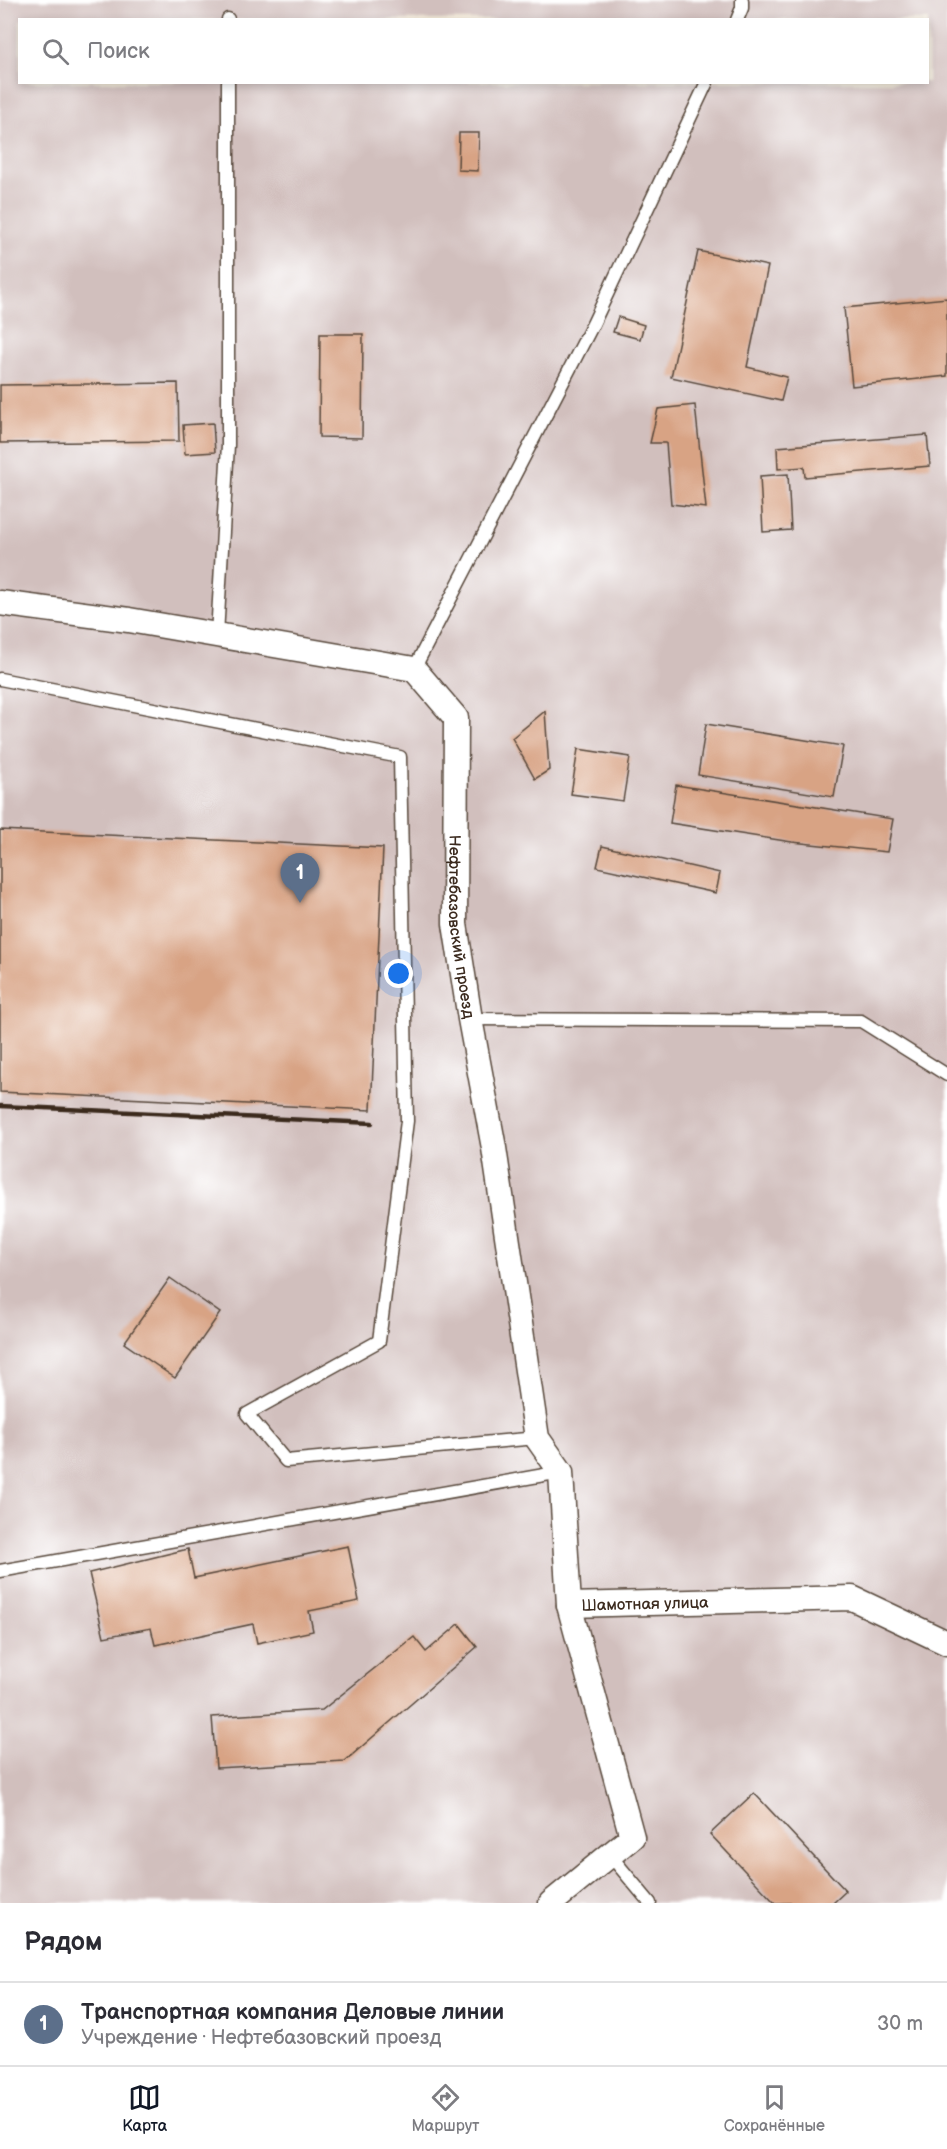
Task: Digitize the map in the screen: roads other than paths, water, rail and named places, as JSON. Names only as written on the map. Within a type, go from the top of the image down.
[{"type":"street","points":[[0,603],[129,620],[414,669]]},
{"type":"street","name":"Нефтебазовский проезд","points":[[414,669],[456,718],[455,924],[494,1148],[537,1438],[561,1472]]},
{"type":"street","points":[[561,1472],[569,1605]]},
{"type":"street","name":"Шамотная улица","points":[[551,1903],[632,1837],[569,1605],[852,1598],[947,1643]]},
{"type":"lane","points":[[738,18],[742,8],[741,0]]},
{"type":"lane","points":[[217,635],[228,445],[228,84]]},
{"type":"lane","points":[[414,669],[593,324],[706,84]]},
{"type":"lane","points":[[0,679],[400,756],[407,1121],[379,1341],[247,1414],[286,1461],[537,1438]]},
{"type":"lane","points":[[470,1019],[861,1021],[947,1075]]},
{"type":"lane","points":[[0,1571],[561,1472]]},
{"type":"lane","points":[[610,1855],[650,1903]]},
{"type":"railway","points":[[0,1106],[372,1123]]},
{"type":"place","name":"Транспортная компания Деловые линии","points":[[300,903]]}]
